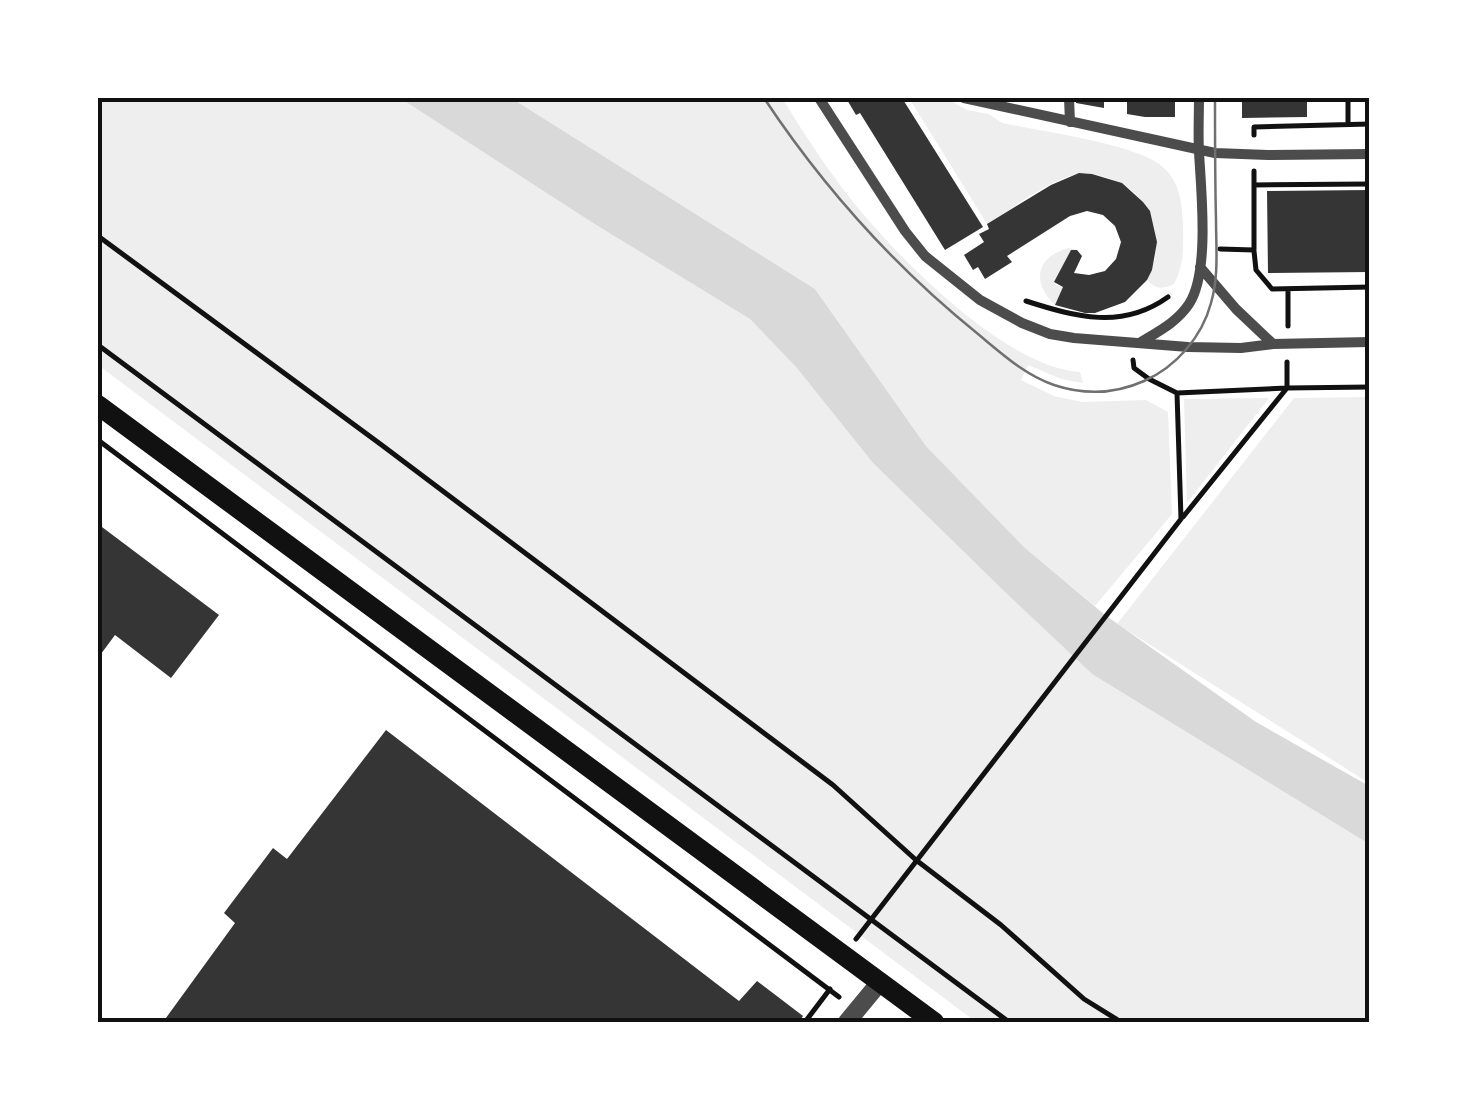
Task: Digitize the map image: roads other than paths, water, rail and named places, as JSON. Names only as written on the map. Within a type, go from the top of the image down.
[{"type":"main road","points":[[98,404],[934,1022]]},
{"type":"street","points":[[819,98],[905,232],[925,256],[980,300],[1022,323],[1074,338],[1188,348],[1370,342]]},
{"type":"street","points":[[964,98],[1199,150],[1254,155],[1370,154]]},
{"type":"street","points":[[1070,98],[1070,122]]},
{"type":"street","points":[[1135,342],[1181,316],[1192,300],[1201,249],[1198,98]]},
{"type":"street","points":[[1200,267],[1273,344]]},
{"type":"street","points":[[852,1017],[880,982]]},
{"type":"tram line","points":[[764,98],[862,224],[947,308],[1033,376],[1088,392],[1122,389],[1167,368],[1194,339],[1207,316],[1214,293],[1216,262],[1215,98]]}]
